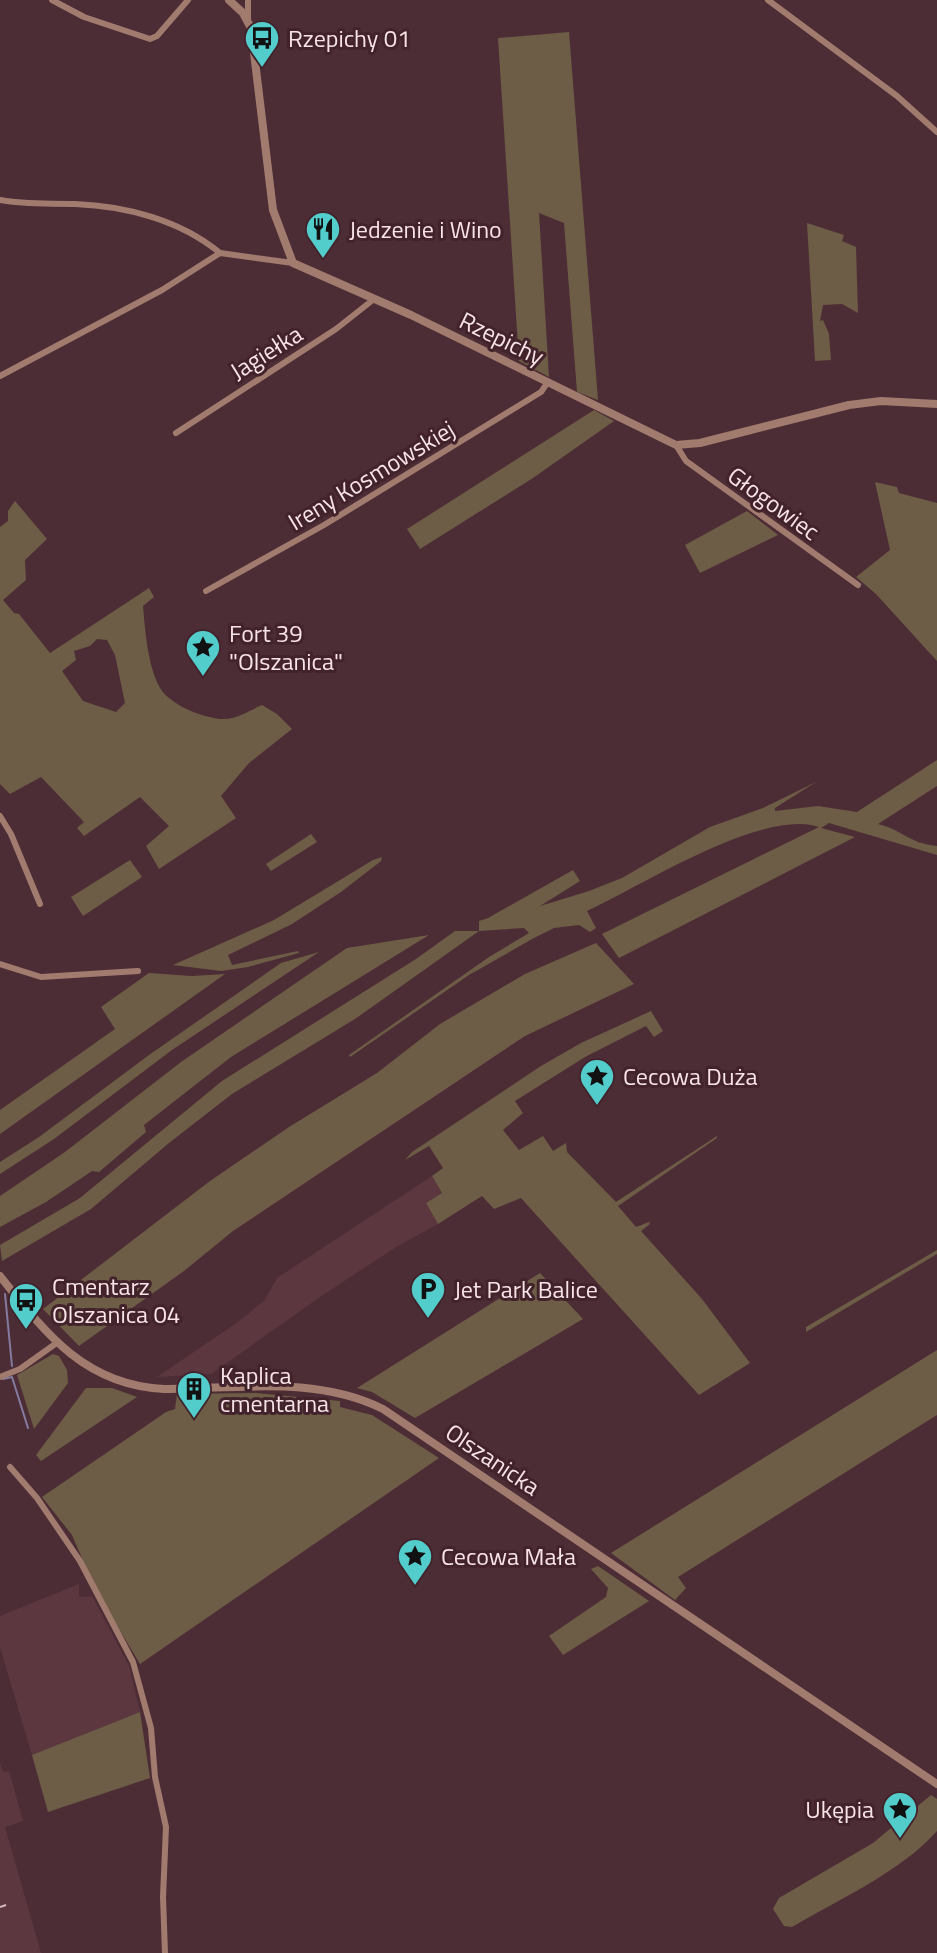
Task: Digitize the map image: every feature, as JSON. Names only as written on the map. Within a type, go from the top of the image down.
[{"type":"street","points":[[52,0],[84,17],[150,39],[157,36],[188,0]]},
{"type":"street","points":[[229,0],[248,20]]},
{"type":"street","points":[[0,200],[78,204],[159,218],[184,228],[220,253],[293,263],[273,210],[248,0]]},
{"type":"street","points":[[768,0],[897,96],[937,132]]},
{"type":"street","points":[[0,376],[162,290],[220,253]]},
{"type":"street","name":"Rzepichy","points":[[293,263],[676,445]]},
{"type":"street","name":"Jagiełka","points":[[176,433],[336,329],[374,299]]},
{"type":"street","name":"Ireny Kosmowskiej","points":[[206,591],[381,491],[541,392],[548,382]]},
{"type":"street","points":[[676,445],[700,443],[849,405],[881,401],[937,404]]},
{"type":"street","name":"Głogowiec","points":[[676,445],[686,461],[858,585]]},
{"type":"street","points":[[0,816],[11,834],[40,904]]},
{"type":"street","points":[[0,964],[41,977],[138,971]]},
{"type":"street","name":"Olszanicka","points":[[0,1276],[58,1342],[96,1373],[131,1386],[164,1389],[314,1388],[370,1403],[399,1419],[937,1784]]},
{"type":"street","points":[[0,1377],[20,1369],[58,1342]]},
{"type":"street","points":[[10,1467],[37,1498],[80,1561],[133,1662],[151,1728],[155,1777],[166,1827],[163,1897],[165,1953]]},
{"type":"shaded area","points":[[569,32],[598,400],[577,392],[564,223],[539,213],[549,377],[519,361],[498,38]]},
{"type":"shaded area","points":[[807,223],[844,235],[842,241],[856,247],[858,313],[842,304],[823,305],[820,321],[823,320],[829,334],[831,360],[815,361]]},
{"type":"shaded area","points":[[594,410],[614,421],[533,478],[420,549],[407,529]]},
{"type":"shaded area","points":[[875,482],[897,487],[899,493],[937,503],[937,661],[876,594],[856,577],[890,550]]},
{"type":"shaded area","points":[[15,501],[47,539],[25,560],[26,580],[3,600],[14,613],[19,614],[50,653],[149,588],[154,597],[143,606],[148,650],[158,684],[168,698],[192,712],[219,719],[235,717],[262,705],[292,729],[249,763],[221,796],[236,818],[159,869],[146,846],[169,826],[140,797],[84,836],[77,828],[84,822],[41,777],[10,794],[0,784],[0,527],[8,521],[8,511]],"holes":[[[97,639],[107,640],[115,655],[125,703],[116,712],[83,701],[62,671],[76,660],[74,651],[90,646]]]},
{"type":"shaded area","points":[[747,511],[778,535],[700,573],[685,545]]},
{"type":"shaded area","points":[[937,760],[937,786],[878,824],[919,842],[937,846],[937,855],[829,823],[821,828],[855,837],[619,958],[602,934],[819,827],[795,824],[735,839],[669,868],[587,911],[596,928],[590,932],[579,925],[554,928],[534,938],[469,975],[350,1057],[489,957],[529,933],[524,928],[479,931],[479,921],[573,870],[580,881],[540,906],[622,878],[710,827],[763,808],[816,782],[775,808],[775,811],[818,806],[857,812]]},
{"type":"shaded area","points":[[311,834],[317,842],[271,871],[266,864]]},
{"type":"shaded area","points":[[382,857],[341,892],[292,924],[228,955],[232,965],[299,953],[221,971],[173,965],[274,920]]},
{"type":"shaded area","points":[[130,860],[142,877],[83,916],[71,897]]},
{"type":"shaded area","points":[[455,931],[479,931],[355,1019],[232,1094],[91,1209],[2,1261],[0,1245],[80,1198],[222,1081],[416,959]]},
{"type":"shaded area","points":[[429,935],[231,1057],[144,1125],[146,1132],[99,1172],[92,1171],[46,1202],[0,1227],[0,1196],[65,1152],[181,1062],[347,948]]},
{"type":"shaded area","points":[[596,943],[634,984],[525,1036],[233,1231],[184,1271],[79,1346],[43,1309],[210,1181],[289,1127],[377,1073],[440,1024],[525,974]]},
{"type":"shaded area","points":[[319,952],[172,1050],[54,1139],[0,1174],[0,1162],[281,963]]},
{"type":"shaded area","points":[[149,973],[192,976],[225,974],[0,1134],[0,1110],[115,1029],[101,1007]]},
{"type":"shaded area","points":[[651,1011],[663,1031],[654,1037],[646,1026],[585,1057],[515,1101],[523,1113],[503,1130],[519,1150],[543,1136],[553,1151],[566,1143],[567,1152],[616,1202],[717,1136],[618,1206],[636,1227],[649,1222],[641,1231],[702,1299],[750,1363],[699,1395],[521,1198],[494,1209],[482,1196],[438,1224],[426,1203],[442,1193],[432,1176],[443,1168],[429,1146],[405,1160],[412,1152],[541,1066],[581,1043]]},
{"type":"shaded area","points":[[432,1176],[442,1193],[426,1203],[438,1224],[396,1247],[320,1297],[211,1374],[157,1377],[264,1301],[277,1278]]},
{"type":"shaded area","points":[[937,1250],[937,1254],[806,1332],[806,1327]]},
{"type":"shaded area","points":[[540,1273],[583,1319],[415,1418],[372,1392],[357,1388]]},
{"type":"shaded area","points":[[937,1350],[937,1415],[678,1577],[686,1588],[675,1600],[611,1553]]},
{"type":"shaded area","points":[[53,1354],[59,1356],[67,1370],[68,1383],[34,1429],[17,1375]]},
{"type":"shaded area","points":[[86,1388],[112,1388],[137,1397],[41,1461],[36,1455]]},
{"type":"shaded area","points":[[256,1393],[340,1401],[340,1407],[372,1415],[439,1458],[140,1664],[95,1589],[72,1535],[42,1497],[166,1412],[175,1409],[177,1394]]},
{"type":"shaded area","points":[[598,1566],[649,1601],[563,1655],[549,1636],[606,1597],[608,1588],[591,1569]]},
{"type":"shaded area","points":[[79,1584],[79,1597],[92,1596],[129,1666],[140,1712],[32,1755],[0,1647],[0,1616]]},
{"type":"shaded area","points":[[140,1712],[150,1778],[48,1812],[32,1755]]},
{"type":"shaded area","points":[[0,1763],[3,1772],[9,1771],[23,1821],[5,1827],[41,1953],[0,1953]]},
{"type":"shaded area","points":[[931,1795],[937,1799],[937,1831],[923,1846],[869,1884],[792,1927],[784,1926],[773,1909],[779,1898],[873,1843]]},
{"type":"waterway","points":[[5,1294],[12,1366]]},
{"type":"waterway","points":[[3,1379],[12,1377],[28,1428]]},
{"type":"railway","points":[[0,1907],[6,1905]]},
{"type":"place","name":"Rzepichy 01","points":[[262,69]]},
{"type":"place","name":"Jedzenie i Wino","points":[[323,260]]},
{"type":"place","name":"Fort 39 \"Olszanica\"","points":[[203,678]]},
{"type":"place","name":"Cecowa Duża","points":[[597,1107]]},
{"type":"place","name":"Jet Park Balice","points":[[428,1320]]},
{"type":"place","name":"Cmentarz Olszanica 04","points":[[26,1331]]},
{"type":"place","name":"Kaplica cmentarna","points":[[194,1420]]},
{"type":"place","name":"Cecowa Mała","points":[[415,1587]]},
{"type":"place","name":"Ukępia","points":[[900,1840]]}]
